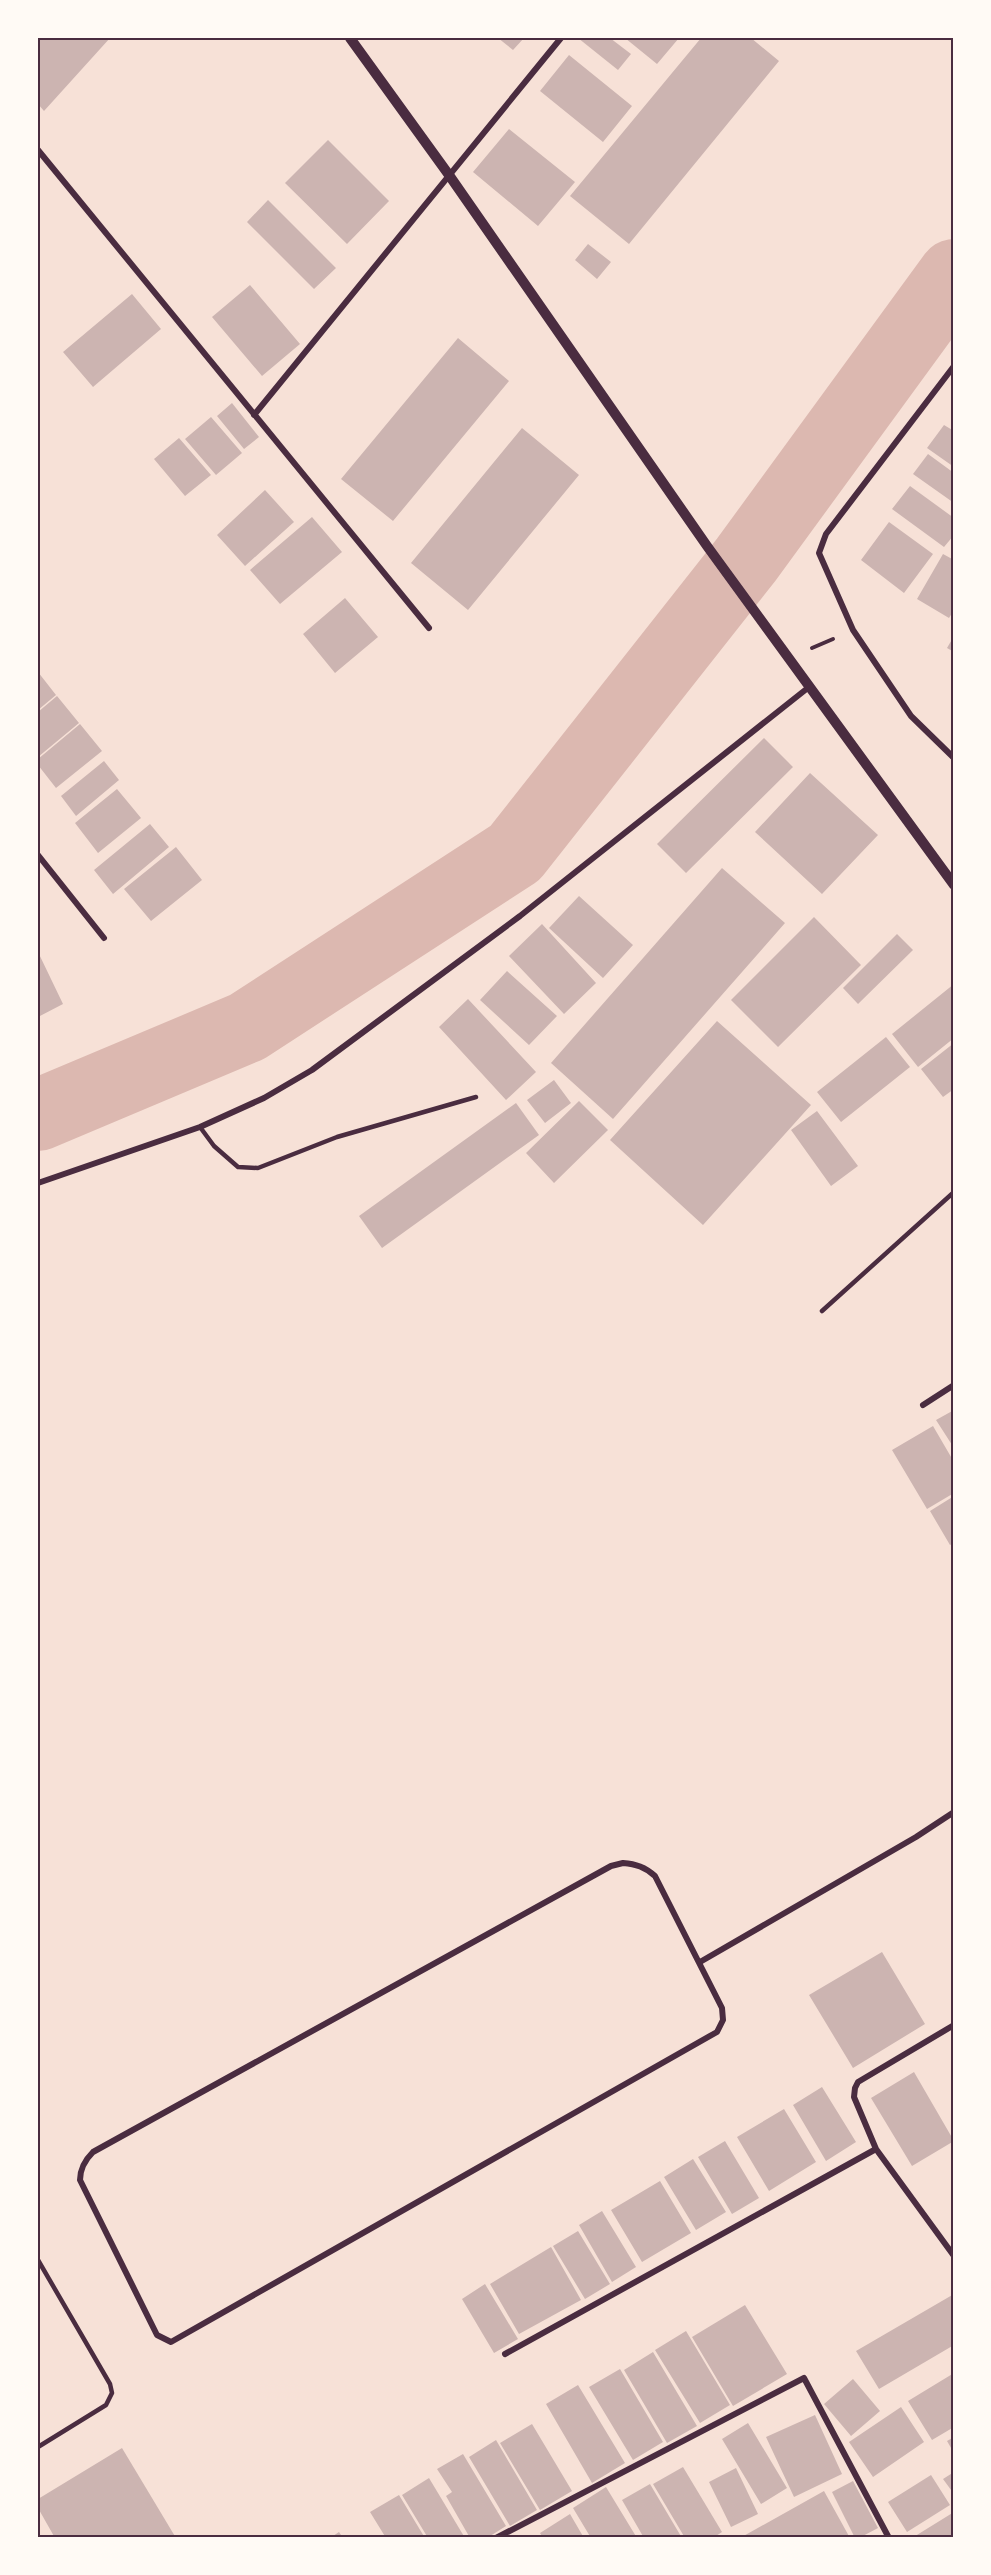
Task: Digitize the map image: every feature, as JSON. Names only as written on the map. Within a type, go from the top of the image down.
[{"type":"street","points":[[350,38],[449,175],[707,546],[954,885]]},
{"type":"street","points":[[255,416],[561,38]]},
{"type":"street","points":[[38,150],[429,628]]},
{"type":"street","points":[[954,366],[826,534],[819,553],[853,630],[911,716],[954,758]]},
{"type":"street","points":[[38,1182],[200,1127],[264,1098],[312,1070],[520,916],[809,687]]},
{"type":"street","points":[[38,855],[104,938]]},
{"type":"street","points":[[923,1405],[954,1385]]},
{"type":"street","points":[[700,1962],[916,1837],[954,1812]]},
{"type":"street","points":[[633,1863],[648,1869],[655,1876],[700,1962],[723,2013],[720,2027],[711,2037],[171,2342],[156,2335],[80,2180],[82,2165],[93,2152],[610,1866],[633,1863]]},
{"type":"street","points":[[954,2025],[858,2082],[854,2092],[856,2106],[876,2149],[951,2246],[954,2256]]},
{"type":"street","points":[[505,2354],[876,2149]]},
{"type":"street","points":[[496,2538],[804,2378],[889,2538]]},
{"type":"lane","points":[[200,1127],[214,1146],[238,1167],[258,1168],[337,1137],[476,1097]]},
{"type":"lane","points":[[822,1311],[954,1192]]},
{"type":"lane","points":[[38,2261],[110,2384],[112,2393],[106,2405],[38,2447]]},
{"type":"path","points":[[788,659],[853,630]]},
{"type":"building","points":[[38,38],[110,38],[44,111],[38,104]]},
{"type":"building","points":[[498,38],[524,38],[513,50]]},
{"type":"building","points":[[578,38],[610,38],[631,54],[618,70]]},
{"type":"building","points":[[625,38],[679,38],[657,64]]},
{"type":"building","points":[[701,38],[751,38],[779,61],[629,244],[570,196]]},
{"type":"building","points":[[569,55],[632,106],[603,142],[540,91]]},
{"type":"building","points":[[509,129],[575,182],[538,226],[473,172]]},
{"type":"building","points":[[328,140],[389,201],[347,244],[285,183]]},
{"type":"building","points":[[268,200],[336,268],[314,289],[247,222]]},
{"type":"building","points":[[588,244],[611,262],[597,279],[575,260]]},
{"type":"building","points":[[250,285],[300,344],[262,376],[212,317]]},
{"type":"building","points":[[132,294],[161,329],[93,387],[63,352]]},
{"type":"building","points":[[458,338],[509,381],[393,521],[341,479]]},
{"type":"building","points":[[232,403],[259,437],[244,449],[217,416]]},
{"type":"building","points":[[211,417],[242,453],[216,475],[185,439]]},
{"type":"building","points":[[944,425],[954,431],[954,467],[927,448]]},
{"type":"building","points":[[522,428],[579,475],[468,610],[411,563]]},
{"type":"building","points":[[179,438],[211,475],[185,496],[154,459]]},
{"type":"building","points":[[928,454],[954,473],[954,503],[913,474]]},
{"type":"building","points":[[910,486],[954,518],[954,535],[944,547],[892,509]]},
{"type":"building","points":[[265,490],[294,522],[245,566],[217,535]]},
{"type":"building","points":[[312,517],[342,552],[280,604],[250,570]]},
{"type":"building","points":[[889,522],[933,554],[904,593],[861,560]]},
{"type":"building","points":[[943,554],[954,560],[954,610],[949,618],[917,599]]},
{"type":"building","points":[[345,598],[378,637],[335,673],[303,634]]},
{"type":"building","points":[[954,636],[954,652],[947,648]]},
{"type":"building","points":[[38,672],[56,695],[38,710]]},
{"type":"building","points":[[57,696],[79,723],[38,757],[38,712]]},
{"type":"building","points":[[80,724],[102,751],[56,788],[38,765],[38,759]]},
{"type":"building","points":[[764,738],[793,767],[686,873],[657,844]]},
{"type":"building","points":[[104,761],[119,780],[76,816],[61,796]]},
{"type":"building","points":[[810,773],[878,835],[822,894],[755,832]]},
{"type":"building","points":[[117,789],[141,818],[98,853],[75,823]]},
{"type":"building","points":[[150,824],[169,847],[113,894],[94,870]]},
{"type":"building","points":[[176,847],[202,880],[151,921],[124,889]]},
{"type":"building","points":[[722,868],[785,923],[613,1119],[551,1063]]},
{"type":"building","points":[[579,896],[633,945],[603,978],[549,928]]},
{"type":"building","points":[[814,917],[861,965],[778,1047],[731,1000]]},
{"type":"building","points":[[542,924],[596,983],[564,1014],[509,956]]},
{"type":"building","points":[[897,934],[913,950],[858,1004],[843,988]]},
{"type":"building","points":[[38,952],[63,1004],[38,1017]]},
{"type":"building","points":[[507,971],[557,1016],[529,1045],[480,1000]]},
{"type":"building","points":[[954,984],[954,1038],[918,1067],[892,1034]]},
{"type":"building","points":[[468,999],[536,1072],[506,1100],[439,1027]]},
{"type":"building","points":[[717,1021],[811,1105],[703,1225],[610,1140]]},
{"type":"building","points":[[886,1037],[910,1067],[841,1122],[817,1092]]},
{"type":"building","points":[[954,1043],[954,1089],[943,1097],[921,1069]]},
{"type":"building","points":[[554,1080],[571,1103],[545,1123],[527,1100]]},
{"type":"building","points":[[579,1101],[608,1130],[554,1183],[526,1153]]},
{"type":"building","points":[[516,1103],[539,1135],[382,1248],[359,1216]]},
{"type":"building","points":[[817,1111],[858,1166],[831,1186],[791,1130]]},
{"type":"building","points":[[954,1410],[954,1448],[936,1420]]},
{"type":"building","points":[[933,1426],[954,1462],[954,1493],[927,1509],[892,1450]]},
{"type":"building","points":[[954,1496],[954,1543],[950,1545],[930,1511]]},
{"type":"building","points":[[882,1952],[925,2024],[853,2068],[809,1995]]},
{"type":"building","points":[[914,2072],[954,2141],[912,2166],[871,2098]]},
{"type":"building","points":[[822,2087],[856,2142],[826,2161],[793,2105]]},
{"type":"building","points":[[784,2109],[816,2162],[769,2191],[737,2137]]},
{"type":"building","points":[[725,2141],[759,2198],[732,2214],[698,2157]]},
{"type":"building","points":[[693,2159],[726,2212],[696,2230],[664,2177]]},
{"type":"building","points":[[660,2181],[691,2233],[642,2262],[611,2210]]},
{"type":"building","points":[[602,2211],[636,2267],[612,2282],[579,2225]]},
{"type":"building","points":[[578,2231],[610,2284],[585,2299],[553,2246]]},
{"type":"building","points":[[551,2247],[581,2300],[519,2334],[490,2284]]},
{"type":"building","points":[[485,2284],[518,2339],[494,2353],[462,2299]]},
{"type":"building","points":[[954,2294],[954,2345],[879,2389],[856,2351]]},
{"type":"building","points":[[745,2305],[787,2374],[733,2406],[692,2337]]},
{"type":"building","points":[[686,2331],[730,2405],[700,2423],[655,2350]]},
{"type":"building","points":[[653,2352],[697,2426],[667,2443],[624,2370]]},
{"type":"building","points":[[620,2369],[663,2442],[633,2460],[589,2387]]},
{"type":"building","points":[[954,2373],[954,2427],[932,2440],[908,2401]]},
{"type":"building","points":[[853,2379],[880,2411],[851,2436],[824,2404]]},
{"type":"building","points":[[578,2385],[625,2463],[592,2483],[546,2404]]},
{"type":"building","points":[[901,2407],[924,2442],[873,2477],[849,2442]]},
{"type":"building","points":[[815,2415],[842,2474],[794,2497],[766,2437]]},
{"type":"building","points":[[748,2423],[787,2488],[761,2504],[722,2439]]},
{"type":"building","points":[[532,2424],[572,2491],[540,2510],[500,2443]]},
{"type":"building","points":[[954,2437],[954,2453],[947,2441]]},
{"type":"building","points":[[496,2440],[537,2510],[510,2526],[469,2457]]},
{"type":"building","points":[[122,2448],[176,2538],[55,2538],[38,2508],[38,2499]]},
{"type":"building","points":[[463,2454],[506,2526],[487,2538],[470,2538],[446,2496],[452,2492],[437,2469]]},
{"type":"building","points":[[683,2467],[722,2532],[713,2538],[685,2538],[653,2484]]},
{"type":"building","points":[[736,2468],[758,2514],[731,2527],[709,2482]]},
{"type":"building","points":[[954,2472],[954,2494],[943,2479]]},
{"type":"building","points":[[931,2475],[950,2505],[907,2532],[888,2502]]},
{"type":"building","points":[[429,2478],[465,2538],[428,2538],[402,2495]]},
{"type":"building","points":[[853,2481],[878,2528],[859,2538],[855,2538],[832,2492]]},
{"type":"building","points":[[650,2484],[682,2538],[644,2538],[622,2500]]},
{"type":"building","points":[[606,2487],[637,2538],[591,2538],[573,2508]]},
{"type":"building","points":[[824,2491],[850,2538],[740,2538]]},
{"type":"building","points":[[399,2495],[425,2538],[386,2538],[370,2512]]},
{"type":"building","points":[[954,2512],[954,2538],[912,2538]]},
{"type":"building","points":[[570,2514],[584,2538],[543,2538],[540,2533]]},
{"type":"building","points":[[339,2532],[343,2538],[330,2538]]},
{"type":"waterway","points":[[38,1115],[247,1027],[515,853],[746,560],[954,275]]}]
